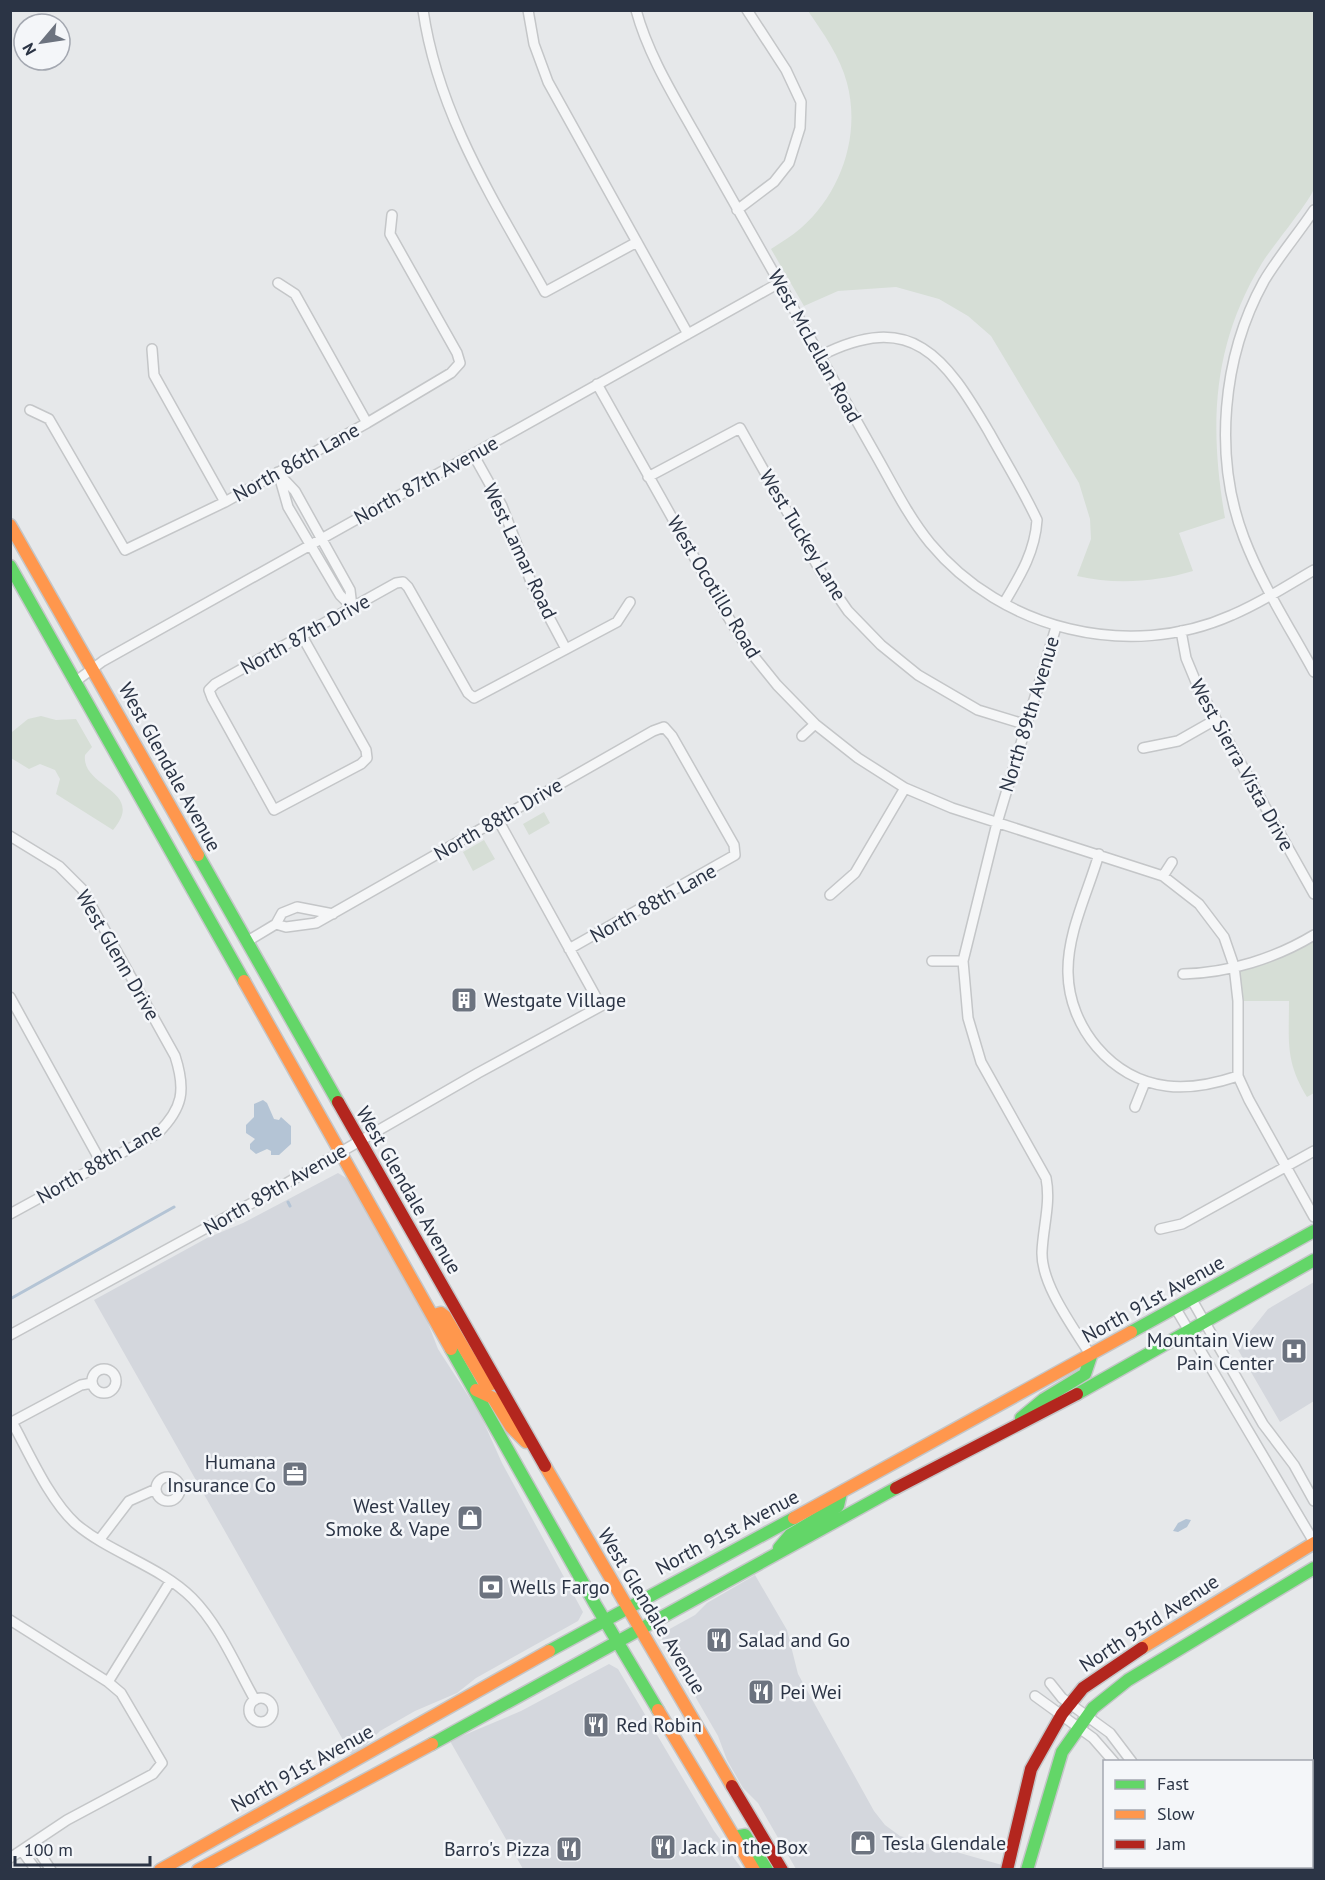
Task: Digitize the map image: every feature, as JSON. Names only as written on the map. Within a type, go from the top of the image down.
[{"type":"main road","name":"West Glendale Avenue","points":[[10,525],[496,1382],[782,1869]]},
{"type":"main road","name":"West Glendale Avenue","points":[[10,566],[605,1620],[754,1869]]},
{"type":"main road","points":[[229,952],[246,942]]},
{"type":"main road","name":"North 91st Avenue","points":[[160,1869],[605,1620],[1091,1356],[1314,1231]]},
{"type":"main road","name":"North 91st Avenue","points":[[198,1869],[640,1630],[770,1557],[1098,1383],[1314,1260]]},
{"type":"main road","points":[[434,1315],[441,1313],[445,1316],[484,1382],[489,1384],[496,1382]]},
{"type":"main road","points":[[1012,1427],[1044,1398],[1085,1374],[1091,1356]]},
{"type":"main road","points":[[476,1390],[493,1398],[511,1427],[537,1452]]},
{"type":"main road","points":[[770,1557],[790,1535],[838,1506],[841,1493]]},
{"type":"main road","name":"North 93rd Avenue","points":[[1007,1869],[1031,1769],[1062,1714],[1083,1688],[1115,1665],[1314,1543]]},
{"type":"main road","name":"North 93rd Avenue","points":[[1028,1869],[1054,1772],[1087,1715],[1108,1694],[1128,1680],[1314,1568]]},
{"type":"main road","points":[[377,1749],[387,1766]]},
{"type":"main road","points":[[735,1837],[745,1835],[767,1869]]},
{"type":"street","points":[[423,10],[431,55],[453,122],[545,292],[637,242]]},
{"type":"street","points":[[528,10],[534,44],[548,82],[688,334]]},
{"type":"street","name":"West McLellan Road","points":[[636,10],[659,69],[902,501],[929,542],[966,578],[1004,603],[1056,627]]},
{"type":"street","points":[[738,210],[774,183],[789,163],[801,128],[801,102],[786,70],[747,10]]},
{"type":"street","points":[[1314,210],[1259,291],[1242,334],[1230,380],[1226,432],[1231,489],[1243,536],[1271,594],[1314,672]]},
{"type":"street","name":"North 86th Lane","points":[[30,410],[49,420],[125,550],[225,502],[367,423],[451,372],[460,363],[457,353],[390,234],[392,215]]},
{"type":"street","points":[[278,283],[295,294],[367,423]]},
{"type":"street","name":"North 87th Avenue","points":[[76,681],[321,538],[779,283]]},
{"type":"street","points":[[820,356],[862,339],[891,338],[916,345],[935,356],[960,383],[1037,520],[1036,539],[1025,566],[1004,603]]},
{"type":"street","points":[[152,349],[154,375],[225,502]]},
{"type":"street","name":"West Ocotillo Road","points":[[597,384],[748,649],[777,685],[815,723],[858,758],[905,788],[997,823]]},
{"type":"street","name":"West Tuckey Lane","points":[[648,477],[740,428],[821,572],[848,611],[881,645],[918,675],[978,710],[1027,725]]},
{"type":"street","name":"West Lamar Road","points":[[473,454],[502,506],[533,587],[566,649]]},
{"type":"street","points":[[278,472],[300,500],[350,590],[352,607]]},
{"type":"street","points":[[278,472],[288,507],[312,544],[340,595],[352,607]]},
{"type":"street","points":[[288,507],[300,500]]},
{"type":"street","name":"North 89th Avenue","points":[[997,823],[1056,627],[1105,636],[1181,631],[1232,616],[1314,570]]},
{"type":"street","name":"North 87th Drive","points":[[302,636],[366,750],[367,758],[361,764],[274,810],[209,690],[302,636],[352,607],[396,583],[403,582],[468,693],[474,698],[566,649]]},
{"type":"street","points":[[566,649],[617,621],[630,602]]},
{"type":"street","name":"West Sierra Vista Drive","points":[[1181,631],[1192,674],[1215,720],[1314,894]]},
{"type":"street","points":[[1143,748],[1178,741],[1215,720]]},
{"type":"street","points":[[802,736],[815,723]]},
{"type":"street","name":"North 88th Drive","points":[[276,924],[286,927],[316,923],[497,818],[653,731],[664,728],[672,736],[734,845],[735,855]]},
{"type":"street","points":[[830,895],[855,873],[905,788]]},
{"type":"street","points":[[497,818],[569,949]]},
{"type":"street","points":[[1091,1356],[1046,1277],[1042,1251],[1049,1191],[1046,1178],[981,1062],[968,1018],[963,961],[997,823],[1163,876],[1199,904],[1224,937],[1234,966],[1238,1001],[1239,1076],[1314,1218]]},
{"type":"street","name":"West Glenn Drive","points":[[10,836],[59,866],[82,889],[175,1056],[181,1074],[179,1104]]},
{"type":"street","points":[[1099,854],[1070,949],[1068,973],[1073,1008],[1093,1044],[1120,1069],[1145,1082],[1168,1087],[1193,1086],[1239,1076]]},
{"type":"street","name":"North 88th Lane","points":[[569,949],[735,855]]},
{"type":"street","points":[[1163,876],[1172,861]]},
{"type":"street","points":[[246,942],[276,924],[282,913],[297,907],[333,914]]},
{"type":"street","points":[[297,907],[298,924]]},
{"type":"street","points":[[1184,974],[1202,974],[1282,953],[1314,935]]},
{"type":"street","name":"North 89th Avenue","points":[[10,1335],[601,1006],[569,949]]},
{"type":"street","points":[[932,961],[963,961]]},
{"type":"street","points":[[10,997],[102,1164]]},
{"type":"street","points":[[1135,1107],[1145,1082]]},
{"type":"street","name":"North 88th Lane","points":[[10,1214],[158,1133],[171,1119],[179,1104]]},
{"type":"street","points":[[1160,1229],[1182,1224],[1314,1151]]},
{"type":"street","points":[[1192,1300],[1270,1436],[1294,1465],[1314,1501]]},
{"type":"street","points":[[1176,1309],[1314,1543]]},
{"type":"street","points":[[92,1383],[81,1385],[11,1423],[54,1497],[75,1523],[170,1582],[190,1596],[205,1613],[255,1700]]},
{"type":"street","points":[[100,1539],[129,1501],[156,1489]]},
{"type":"street","points":[[108,1682],[170,1582]]},
{"type":"street","points":[[10,1633],[14,1621],[108,1682],[121,1693],[162,1763],[153,1773],[81,1812],[10,1858]]},
{"type":"street","points":[[1050,1683],[1062,1698],[1071,1702],[1116,1740],[1131,1760]]},
{"type":"street","points":[[1035,1696],[1093,1738],[1113,1760]]},
{"type":"street","points":[[33,1843],[51,1869]]},
{"type":"street","points":[[22,1851],[36,1869]]},
{"type":"shaded area","points":[[808,11],[1314,11],[1316,170],[1314,188],[1262,263],[1245,294],[1233,324],[1224,355],[1216,418],[1220,484],[1225,518],[1179,533],[1193,571],[1165,578],[1135,581],[1106,581],[1077,576],[1091,539],[1090,519],[1079,483],[991,336],[968,316],[939,299],[896,287],[838,291],[804,306],[771,249],[801,228],[827,198],[844,162],[851,123],[851,103],[844,73],[830,45]]},
{"type":"shaded area","points":[[41,716],[56,720],[76,719],[92,747],[85,755],[86,766],[92,775],[118,797],[122,806],[121,817],[113,830],[56,794],[60,779],[55,770],[40,764],[29,769],[11,758],[12,732],[28,719]]},
{"type":"shaded area","points":[[544,812],[550,823],[529,835],[523,824]]},
{"type":"shaded area","points":[[484,840],[495,859],[473,871],[463,852]]},
{"type":"shaded area","points":[[1314,935],[1314,1093],[1307,1097],[1292,1061],[1289,1039],[1289,1001],[1238,1001],[1234,966]]},
{"type":"shaded area","points":[[338,1173],[348,1179],[426,1318],[438,1349],[480,1414],[502,1463],[583,1612],[578,1621],[476,1678],[457,1693],[415,1711],[380,1731],[365,1746],[351,1754],[94,1300],[207,1238],[243,1223]]},
{"type":"shaded area","points":[[1314,1282],[1314,1401],[1280,1422],[1237,1348],[1268,1309]]},
{"type":"shaded area","points":[[755,1575],[787,1630],[798,1674],[874,1811],[885,1825],[900,1836],[1002,1865],[1000,1869],[796,1869],[758,1803],[743,1788],[727,1760],[718,1736],[662,1639],[666,1631],[695,1615],[707,1603]]},
{"type":"shaded area","points":[[609,1664],[618,1669],[714,1831],[742,1869],[523,1869],[450,1741],[521,1711]]},
{"type":"water","points":[[263,1100],[267,1103],[274,1119],[279,1120],[281,1117],[291,1126],[291,1144],[279,1155],[271,1155],[271,1151],[267,1149],[256,1154],[250,1149],[250,1144],[255,1139],[246,1133],[246,1125],[254,1117],[254,1104]]},
{"type":"water","points":[[1186,1519],[1191,1520],[1187,1527],[1178,1532],[1173,1531],[1178,1523]]},
{"type":"waterway","points":[[288,1202],[290,1206]]},
{"type":"waterway","points":[[10,1299],[174,1207]]},
{"type":"traffic: fast","points":[[10,566],[244,981]]},
{"type":"traffic: fast","points":[[198,855],[338,1102]]},
{"type":"traffic: fast","points":[[1131,1332],[1314,1231]]},
{"type":"traffic: fast","points":[[1077,1394],[1314,1260]]},
{"type":"traffic: fast","points":[[451,1349],[595,1604],[658,1710]]},
{"type":"traffic: fast","points":[[1021,1418],[1044,1399],[1085,1374],[1091,1356]]},
{"type":"traffic: fast","points":[[432,1744],[896,1488]]},
{"type":"traffic: fast","points":[[779,1548],[790,1535],[838,1506],[841,1493]]},
{"type":"traffic: fast","points":[[549,1651],[794,1518]]},
{"type":"traffic: fast","points":[[1027,1870],[1062,1752],[1093,1708],[1128,1680],[1314,1568]]},
{"type":"traffic: fast","points":[[735,1837],[745,1835],[767,1870]]},
{"type":"traffic: slow","points":[[10,525],[198,855]]},
{"type":"traffic: slow","points":[[244,981],[451,1349]]},
{"type":"traffic: slow","points":[[434,1315],[441,1313],[445,1316],[484,1382],[489,1385],[497,1382]]},
{"type":"traffic: slow","points":[[794,1518],[1131,1332]]},
{"type":"traffic: slow","points":[[476,1390],[493,1398],[511,1427],[526,1442]]},
{"type":"traffic: slow","points":[[545,1466],[732,1786]]},
{"type":"traffic: slow","points":[[1142,1648],[1314,1543]]},
{"type":"traffic: slow","points":[[160,1870],[549,1651]]},
{"type":"traffic: slow","points":[[658,1710],[754,1870]]},
{"type":"traffic: slow","points":[[198,1870],[432,1744]]},
{"type":"traffic: jam","points":[[338,1102],[545,1466]]},
{"type":"traffic: jam","points":[[896,1488],[1077,1394]]},
{"type":"traffic: jam","points":[[1007,1870],[1031,1769],[1062,1714],[1083,1688],[1142,1648]]},
{"type":"traffic: jam","points":[[732,1786],[782,1870]]},
{"type":"place","name":"Westgate Village","points":[[464,1000]]},
{"type":"place","name":"Mountain View Pain Center","points":[[1294,1351]]},
{"type":"place","name":"Humana Insurance Co","points":[[295,1474]]},
{"type":"place","name":"West Valley Smoke & Vape","points":[[470,1518]]},
{"type":"place","name":"Wells Fargo","points":[[491,1587]]},
{"type":"place","name":"Salad and Go","points":[[719,1640]]},
{"type":"place","name":"Pei Wei","points":[[761,1692]]},
{"type":"place","name":"Red Robin","points":[[596,1725]]},
{"type":"place","name":"Tesla Glendale","points":[[863,1843]]},
{"type":"place","name":"Jack in the Box","points":[[663,1847]]},
{"type":"place","name":"Barro's Pizza","points":[[569,1849]]}]
